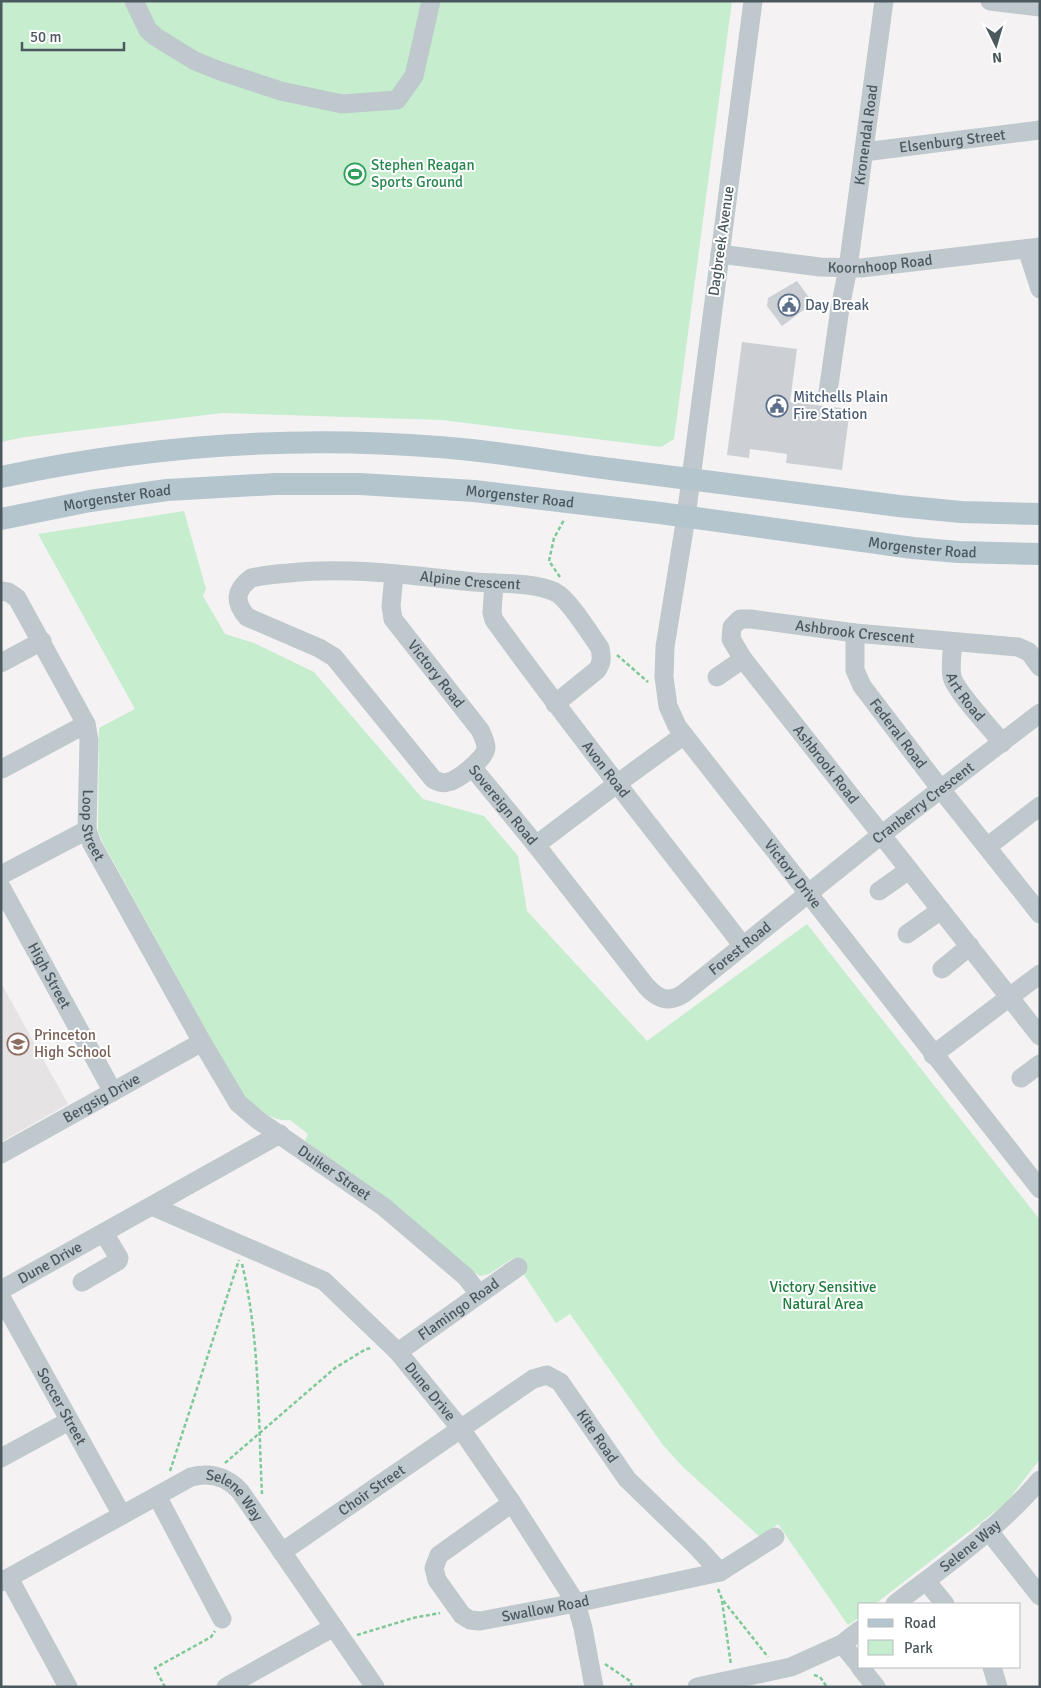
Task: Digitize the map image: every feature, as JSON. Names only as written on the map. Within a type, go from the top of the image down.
[{"type":"main road","points":[[1,477],[89,460],[135,454],[246,444],[330,443],[440,447],[899,506],[961,512],[1040,514]]},
{"type":"main road","name":"Morgenster Road","points":[[1,519],[90,501],[167,490],[331,483],[474,491],[686,517],[912,548],[1040,554]]},
{"type":"street","points":[[134,1],[148,30],[195,61],[281,91],[342,104],[397,100],[414,76],[431,1]]},
{"type":"street","name":"Dagbreek Avenue","points":[[686,517],[753,1]]},
{"type":"street","name":"Kronendal Road","points":[[828,392],[840,308],[848,268],[884,1]]},
{"type":"street","points":[[990,1],[1040,7]]},
{"type":"street","name":"Elsenburg Street","points":[[864,152],[1040,130]]},
{"type":"street","points":[[1033,248],[1040,289]]},
{"type":"street","name":"Koornhoop Road","points":[[720,254],[848,268],[875,267],[1033,248]]},
{"type":"street","name":"Victory Drive","points":[[686,517],[665,647],[664,677],[668,706],[676,726],[933,1056],[1040,1189]]},
{"type":"street","name":"Alpine Crescent","points":[[241,589],[251,578],[260,576],[331,570],[522,585],[549,590],[565,600],[600,648]]},
{"type":"street","name":"Victory Road","points":[[394,575],[391,606],[393,619],[480,730],[485,741],[484,754],[472,767]]},
{"type":"street","name":"Avon Road","points":[[494,583],[492,613],[494,620],[555,704],[743,946]]},
{"type":"street","name":"Sovereign Road","points":[[241,589],[238,602],[247,617],[319,648],[334,658],[433,779],[442,783],[452,782],[472,767],[646,986],[659,998],[670,999]]},
{"type":"street","name":"Loop Street","points":[[9,594],[42,641],[86,724],[89,740],[87,830],[92,844],[202,1042]]},
{"type":"street","name":"Ashbrook Crescent","points":[[743,659],[731,639],[732,627],[740,619],[751,618],[855,633],[1018,646],[1029,652],[1040,667]]},
{"type":"street","name":"Federal Road","points":[[855,633],[854,659],[857,678],[987,847],[1037,906]]},
{"type":"street","points":[[1,663],[42,641]]},
{"type":"street","name":"Art Road","points":[[953,642],[952,678],[1002,743]]},
{"type":"street","points":[[555,704],[597,670],[601,663],[602,655],[600,648]]},
{"type":"street","points":[[717,678],[743,659]]},
{"type":"street","name":"Ashbrook Road","points":[[743,659],[1040,1036]]},
{"type":"street","name":"Cranberry Crescent","points":[[808,895],[881,835],[1040,713]]},
{"type":"street","points":[[2,769],[86,724]]},
{"type":"street","points":[[536,846],[618,783],[684,736]]},
{"type":"street","points":[[987,847],[1040,806]]},
{"type":"street","points":[[1,875],[87,830]]},
{"type":"street","points":[[879,891],[909,870]]},
{"type":"street","name":"High Street","points":[[1,887],[113,1092]]},
{"type":"street","name":"Forest Road","points":[[670,999],[683,994],[808,895]]},
{"type":"street","points":[[907,934],[941,910]]},
{"type":"street","points":[[942,968],[970,946]]},
{"type":"street","points":[[933,1056],[1040,974]]},
{"type":"street","name":"Bergsig Drive","points":[[1,1154],[202,1042]]},
{"type":"street","name":"Duiker Street","points":[[202,1042],[238,1103],[258,1120],[384,1207],[466,1277],[479,1294]]},
{"type":"street","points":[[1021,1078],[1040,1064]]},
{"type":"street","name":"Dune Drive","points":[[1,1290],[280,1134]]},
{"type":"street","name":"Dune Drive","points":[[152,1206],[324,1281],[394,1348],[461,1429],[512,1503],[576,1603],[594,1687]]},
{"type":"street","points":[[82,1282],[118,1261],[117,1254],[104,1233]]},
{"type":"street","name":"Flamingo Road","points":[[394,1348],[518,1267]]},
{"type":"street","name":"Soccer Street","points":[[1,1297],[122,1515]]},
{"type":"street","name":"Kite Road","points":[[461,1429],[533,1379],[546,1375],[560,1382],[627,1479],[698,1548],[716,1573]]},
{"type":"street","points":[[1,1458],[69,1421]]},
{"type":"street","name":"Choir Street","points":[[282,1552],[461,1429]]},
{"type":"street","name":"Selene Way","points":[[5,1580],[191,1477],[215,1475],[235,1485],[375,1687]]},
{"type":"street","name":"Selene Way","points":[[896,1603],[926,1581],[1020,1503],[1040,1480]]},
{"type":"street","points":[[164,1492],[222,1619]]},
{"type":"street","points":[[462,1615],[437,1580],[434,1568],[439,1556],[512,1503]]},
{"type":"street","points":[[988,1530],[1040,1596]]},
{"type":"street","name":"Swallow Road","points":[[462,1615],[470,1620],[480,1621],[716,1573],[775,1537]]},
{"type":"street","points":[[5,1580],[68,1687]]},
{"type":"street","points":[[926,1581],[944,1603]]},
{"type":"street","points":[[698,1687],[791,1666],[842,1644],[858,1632]]},
{"type":"street","points":[[226,1687],[339,1635]]},
{"type":"street","points":[[842,1644],[858,1664]]},
{"type":"street","points":[[861,1668],[876,1687]]},
{"type":"street","points":[[992,1668],[998,1687]]},
{"type":"path","points":[[564,520],[554,538],[549,560],[564,583],[565,600]]},
{"type":"path","points":[[600,648],[620,656],[647,682],[655,684]]},
{"type":"path","points":[[164,1492],[241,1256],[250,1297],[258,1379],[262,1498],[253,1510]]},
{"type":"path","points":[[215,1475],[222,1465],[335,1368],[366,1349],[394,1348]]},
{"type":"path","points":[[716,1573],[722,1600],[733,1679]]},
{"type":"path","points":[[722,1600],[767,1655],[775,1670]]},
{"type":"path","points":[[339,1635],[361,1632],[437,1612],[462,1615]]},
{"type":"path","points":[[165,1687],[155,1668],[211,1637],[222,1619]]},
{"type":"path","points":[[587,1652],[630,1681],[632,1687]]},
{"type":"shaded area","name":"Princeton High School","points":[[1,983],[68,1104],[1,1142]]},
{"type":"green space","name":"Stephen Reagan Sports Ground","points":[[1,1],[732,1],[674,439],[661,447],[442,420],[222,413],[25,437],[1,442]]},
{"type":"green space","name":"Victory Sensitive Natural Area","points":[[184,511],[206,589],[203,596],[225,634],[254,643],[314,672],[423,799],[484,816],[518,856],[527,911],[647,1041],[807,924],[1040,1220],[1040,1459],[1006,1503],[876,1603],[858,1603],[858,1618],[848,1625],[778,1524],[760,1537],[682,1466],[663,1445],[570,1314],[556,1323],[513,1258],[489,1274],[480,1276],[469,1269],[395,1204],[305,1141],[308,1134],[290,1120],[277,1119],[270,1116],[243,1097],[98,831],[99,728],[135,709],[38,534]]},
{"type":"building","name":"Day Break","points":[[797,281],[813,303],[782,326],[767,306],[768,298]]},
{"type":"building","name":"Mitchells Plain Fire Station","points":[[742,342],[797,349],[790,402],[850,409],[842,470],[786,463],[787,454],[750,449],[749,458],[727,455]]},
{"type":"place","name":"Stephen Reagan Sports Ground","points":[[355,174]]},
{"type":"place","name":"Day Break","points":[[789,305]]},
{"type":"place","name":"Mitchells Plain Fire Station","points":[[777,406]]},
{"type":"place","name":"Princeton High School","points":[[18,1044]]}]
